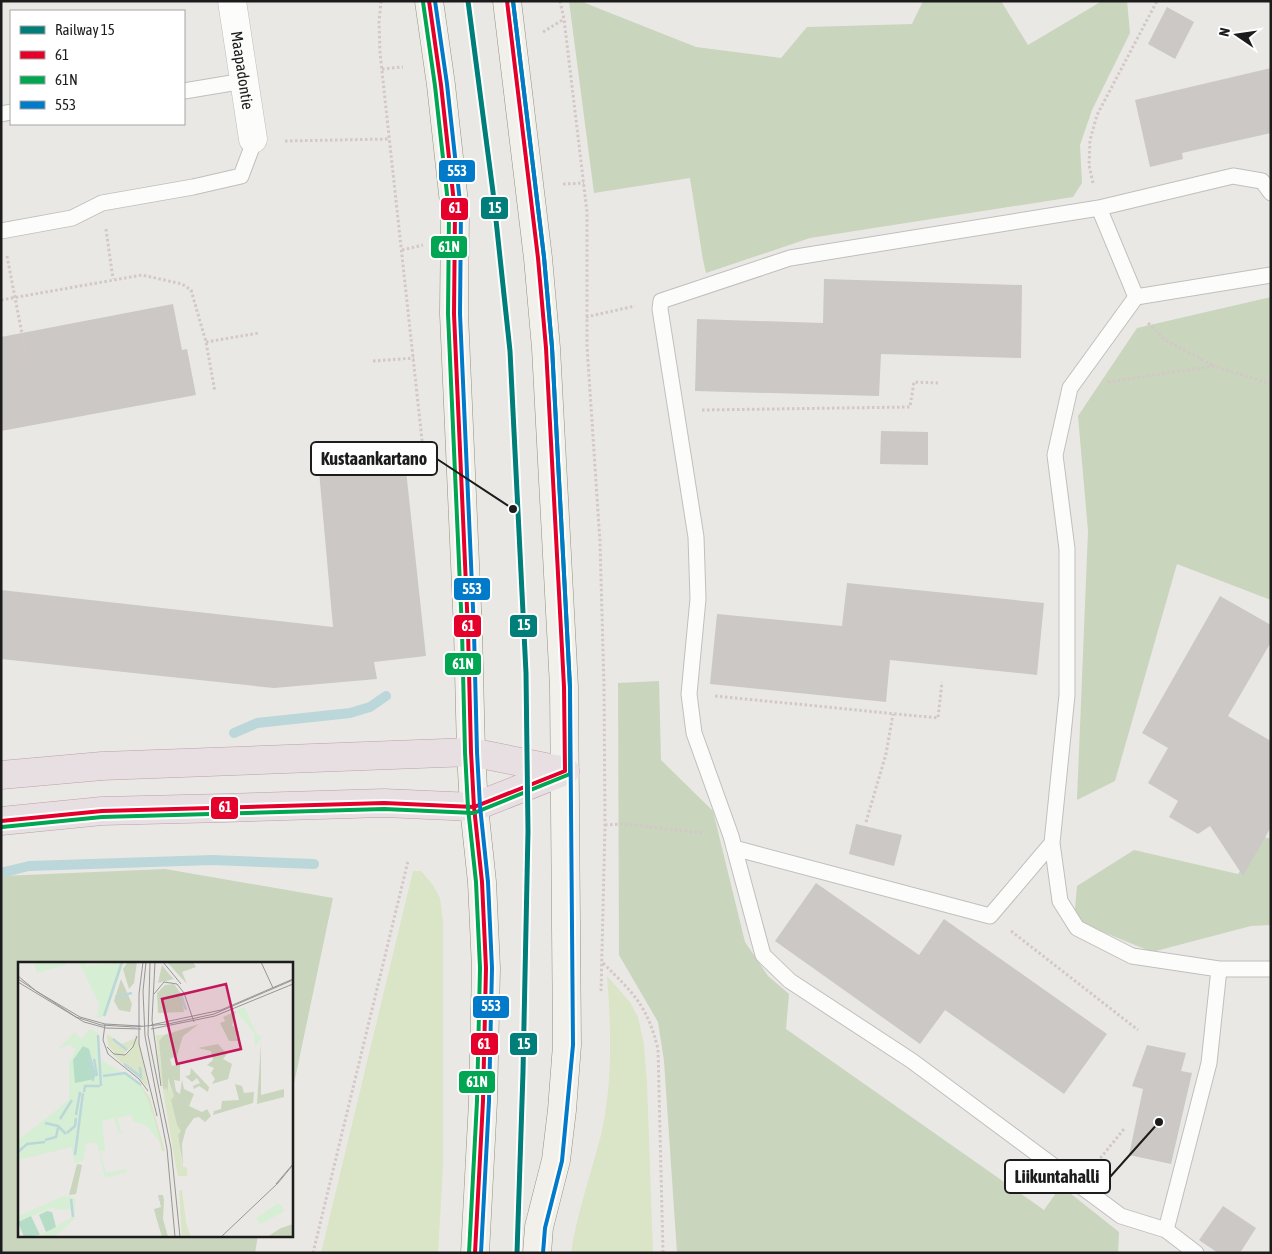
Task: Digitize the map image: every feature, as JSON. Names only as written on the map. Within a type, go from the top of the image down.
[{"type":"highway","points":[[1,775],[102,766],[471,752],[565,771]]},
{"type":"highway","points":[[1,821],[102,811],[384,803],[474,807],[565,771]]},
{"type":"main road","points":[[429,1],[441,86],[455,212],[454,314],[468,631],[471,752],[474,807],[482,882],[486,968],[483,1100],[475,1253]]},
{"type":"main road","points":[[506,1],[538,258],[546,348],[564,687],[567,1045],[556,1160],[539,1227],[537,1253]]},
{"type":"street","name":"Maapadontie","points":[[232,1],[253,139]]},
{"type":"lane","points":[[185,91],[244,81]]},
{"type":"lane","points":[[2,231],[72,218],[102,203],[193,187],[241,176],[253,139]]},
{"type":"lane","points":[[1196,1253],[1166,1230],[1121,1216],[912,1061],[790,981],[763,955],[732,842],[694,733],[689,694],[698,599],[696,538],[660,310],[661,301],[790,258],[1099,208],[1233,176],[1262,181],[1271,193]]},
{"type":"lane","points":[[1099,208],[1136,297]]},
{"type":"lane","points":[[1271,274],[1136,297],[1070,388],[1055,455],[1067,549],[1067,695],[1052,843],[1060,901],[1077,928],[1132,956],[1219,969],[1271,969]]},
{"type":"lane","points":[[732,842],[990,916],[1052,843]]},
{"type":"lane","points":[[1166,1230],[1209,1063],[1219,969]]},
{"type":"path","points":[[381,1],[379,22],[382,69],[427,484]]},
{"type":"path","points":[[560,1],[564,18],[587,212],[587,346]]},
{"type":"path","points":[[1099,208],[1089,165],[1090,140],[1097,115],[1157,1]]},
{"type":"path","points":[[543,32],[564,18]]},
{"type":"path","points":[[382,69],[403,67]]},
{"type":"path","points":[[253,139],[305,141],[389,139]]},
{"type":"path","points":[[563,184],[584,183]]},
{"type":"path","points":[[102,203],[113,279]]},
{"type":"path","points":[[2,231],[28,365]]},
{"type":"path","points":[[402,250],[423,245]]},
{"type":"path","points":[[1,300],[142,275],[182,284],[191,290],[206,342],[215,392]]},
{"type":"path","points":[[1136,297],[1140,315],[1165,340],[1214,366],[1271,384]]},
{"type":"path","points":[[586,317],[661,301]]},
{"type":"path","points":[[206,342],[259,334]]},
{"type":"path","points":[[373,361],[414,358]]},
{"type":"path","points":[[1070,388],[1214,366]]},
{"type":"path","points":[[676,410],[910,407],[914,382],[938,383]]},
{"type":"path","points":[[689,694],[938,718],[942,682]]},
{"type":"path","points":[[866,822],[886,754],[893,714]]},
{"type":"path","points":[[605,825],[624,824],[732,842]]},
{"type":"path","points":[[313,1253],[408,861]]},
{"type":"path","points":[[990,916],[1138,1030]]},
{"type":"path","points":[[602,963],[633,993],[644,1010],[653,1029],[658,1050],[663,1253]]},
{"type":"path","points":[[1080,1184],[1124,1128]]},
{"type":"green space","points":[[569,1],[585,1],[585,3],[696,47],[781,58],[807,27],[912,24],[923,1],[1001,1],[1028,45],[1102,1],[1127,1],[1130,33],[1092,110],[1080,145],[1082,183],[1073,197],[810,238],[706,273],[690,178],[594,193]]},
{"type":"green space","points":[[1271,297],[1271,600],[1177,564],[1115,781],[1077,800],[1088,531],[1078,416],[1137,328]]},
{"type":"green space","points":[[659,681],[661,760],[713,811],[745,942],[768,976],[789,994],[786,1029],[1044,1210],[1061,1186],[1119,1232],[1118,1253],[677,1253],[664,1061],[658,1022],[619,955],[618,683]]},
{"type":"green space","points":[[1264,837],[1271,839],[1271,925],[1251,926],[1152,952],[1074,920],[1077,886],[1134,850],[1238,874]]},
{"type":"green space","points":[[165,869],[333,898],[292,1093],[292,962],[18,962],[18,1236],[258,1236],[255,1253],[1,1253],[1,876]]},
{"type":"green space","points":[[413,871],[421,871],[433,885],[440,898],[443,922],[443,1166],[438,1253],[321,1253]]},
{"type":"green space","points":[[607,976],[630,1002],[638,1017],[644,1045],[653,1253],[571,1253],[580,1208],[601,1135],[608,1096],[610,1036]]},
{"type":"building","points":[[1167,7],[1194,22],[1175,59],[1148,44]]},
{"type":"building","points":[[1271,68],[1271,133],[1182,153],[1183,159],[1150,167],[1135,100]]},
{"type":"building","points":[[824,279],[1022,285],[1021,358],[881,354],[879,396],[695,391],[697,319],[823,323]]},
{"type":"building","points":[[173,304],[182,350],[187,349],[196,395],[1,431],[1,337]]},
{"type":"building","points":[[881,431],[928,432],[928,465],[880,464]]},
{"type":"building","points":[[403,442],[426,656],[374,662],[377,679],[274,688],[1,659],[1,590],[333,627],[317,449]]},
{"type":"building","points":[[847,583],[1044,603],[1037,675],[890,660],[886,702],[710,684],[717,614],[842,626]]},
{"type":"building","points":[[1220,596],[1271,625],[1271,642],[1228,716],[1271,741],[1271,827],[1243,876],[1210,826],[1198,834],[1169,817],[1178,801],[1148,783],[1168,748],[1142,733]]},
{"type":"building","points":[[856,824],[902,835],[894,866],[849,854]]},
{"type":"building","points":[[816,883],[919,955],[944,919],[1107,1034],[1064,1094],[945,1010],[920,1044],[775,941]]},
{"type":"building","points":[[1147,1045],[1186,1053],[1181,1071],[1192,1073],[1171,1164],[1129,1155],[1143,1089],[1132,1086]]},
{"type":"building","points":[[1223,1206],[1256,1228],[1240,1253],[1218,1253],[1199,1240]]},
{"type":"waterway","points":[[234,733],[257,723],[350,713],[370,707],[386,696]]},
{"type":"waterway","points":[[1,873],[29,866],[212,860],[314,864]]},
{"type":"rail line","name":"15","points":[[468,1],[493,192],[510,351],[526,673],[528,831],[517,1253]]},
{"type":"transit line","name":"61","points":[[429,1],[441,85],[455,212],[454,314],[468,631],[471,752],[474,807],[482,882],[486,968],[483,1101],[475,1253]]},
{"type":"transit line","name":"553","points":[[435,1],[447,84],[461,211],[460,314],[474,631],[477,752],[480,806],[488,882],[492,968],[489,1101],[481,1253]]},
{"type":"transit line","name":"61","points":[[1,821],[102,811],[384,803],[474,807],[565,771],[564,687],[546,348],[538,258],[507,1]]},
{"type":"transit line","name":"61N","points":[[2,827],[102,817],[384,809],[474,813],[570,774],[570,687],[552,347],[544,257],[513,1]]},
{"type":"transit line","name":"553","points":[[513,1],[544,257],[552,347],[570,687],[573,1045],[562,1161],[545,1228],[543,1253]]},
{"type":"transit line","name":"61N","points":[[423,2],[435,86],[449,212],[448,314],[462,631],[465,752],[468,808],[476,882],[480,968],[477,1101],[469,1253]]},
{"type":"place","name":"Kustaankartano","points":[[513,509]]},
{"type":"place","name":"Liikuntahalli","points":[[1159,1122]]}]
